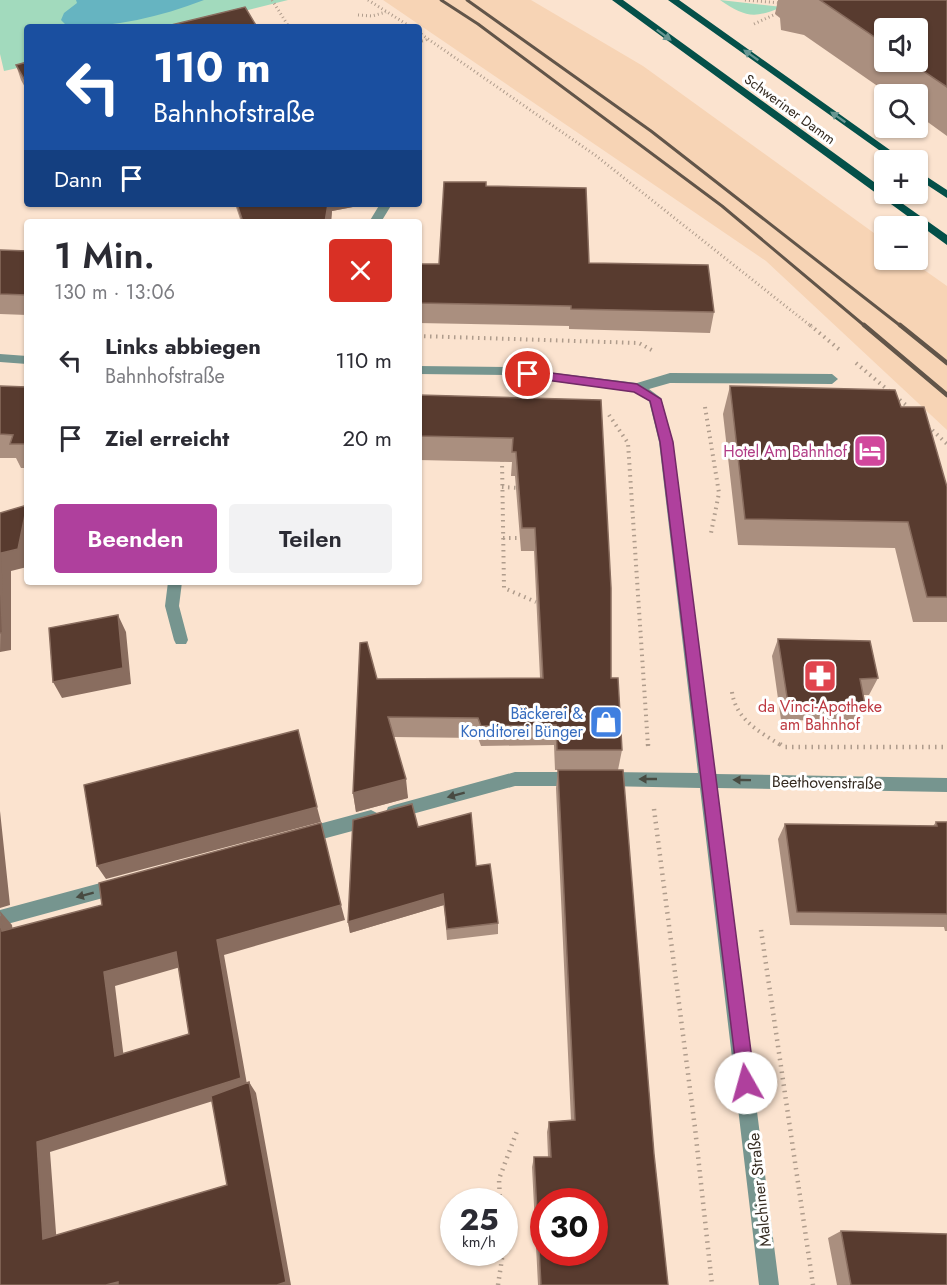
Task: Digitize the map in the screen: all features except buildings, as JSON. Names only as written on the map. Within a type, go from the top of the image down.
[{"type":"main road","name":"Schweriner Damm","points":[[617,0],[947,241]]},
{"type":"main road","name":"Schweriner Damm","points":[[674,0],[885,150]]},
{"type":"main road","points":[[928,181],[947,195]]},
{"type":"street","points":[[0,358],[24,360]]},
{"type":"street","points":[[422,370],[506,371],[637,388],[670,378],[832,379]]},
{"type":"street","name":"Malchiner Straße","points":[[637,388],[655,399],[666,442],[769,1285]]},
{"type":"street","points":[[174,585],[172,606],[181,640]]},
{"type":"street","name":"Beethovenstraße","points":[[286,841],[515,779],[707,779],[947,785]]},
{"type":"street","points":[[0,918],[137,881]]},
{"type":"path","points":[[272,0],[287,24]]},
{"type":"path","points":[[368,0],[406,24]]},
{"type":"path","points":[[746,0],[790,3]]},
{"type":"path","points":[[749,27],[789,7]]},
{"type":"path","points":[[358,15],[372,16],[386,12]]},
{"type":"path","points":[[422,34],[595,155],[747,273],[844,354]]},
{"type":"path","points":[[422,41],[430,39]]},
{"type":"path","points":[[853,361],[906,405]]},
{"type":"path","points":[[502,452],[504,588],[536,602]]},
{"type":"path","points":[[502,487],[523,488]]},
{"type":"path","points":[[503,538],[520,538]]},
{"type":"path","points":[[760,926],[813,1285]]},
{"type":"path","points":[[499,1188],[499,1179],[517,1131]]},
{"type":"path","points":[[498,1285],[501,1266]]},
{"type":"shaded area","points":[[383,0],[531,0],[643,66],[874,233],[874,270],[924,270],[947,286],[947,430],[766,261],[422,27],[422,24],[418,24]]},
{"type":"green space","points":[[0,0],[288,0],[193,24],[24,24],[24,67],[4,71],[0,54]]},
{"type":"green space","points":[[720,0],[782,7],[757,15],[743,13]]},
{"type":"water","points":[[76,0],[204,0],[137,20],[110,24],[65,24],[61,20],[64,13],[77,3]]},
{"type":"railway","points":[[441,0],[478,24],[722,206],[866,327]]},
{"type":"railway","points":[[467,0],[651,131],[902,327]]},
{"type":"railway","points":[[864,325],[947,395]]},
{"type":"railway","points":[[900,325],[947,363]]},
{"type":"place","name":"Hotel Am Bahnhof","points":[[870,451]]},
{"type":"place","name":"da Vinci-Apotheke am Bahnhof","points":[[820,676]]},
{"type":"place","name":"Bäckerei & Konditorei Bünger","points":[[606,722]]},
{"type":"route","points":[[528,374],[637,388],[655,399],[666,442],[746,1083]]}]
